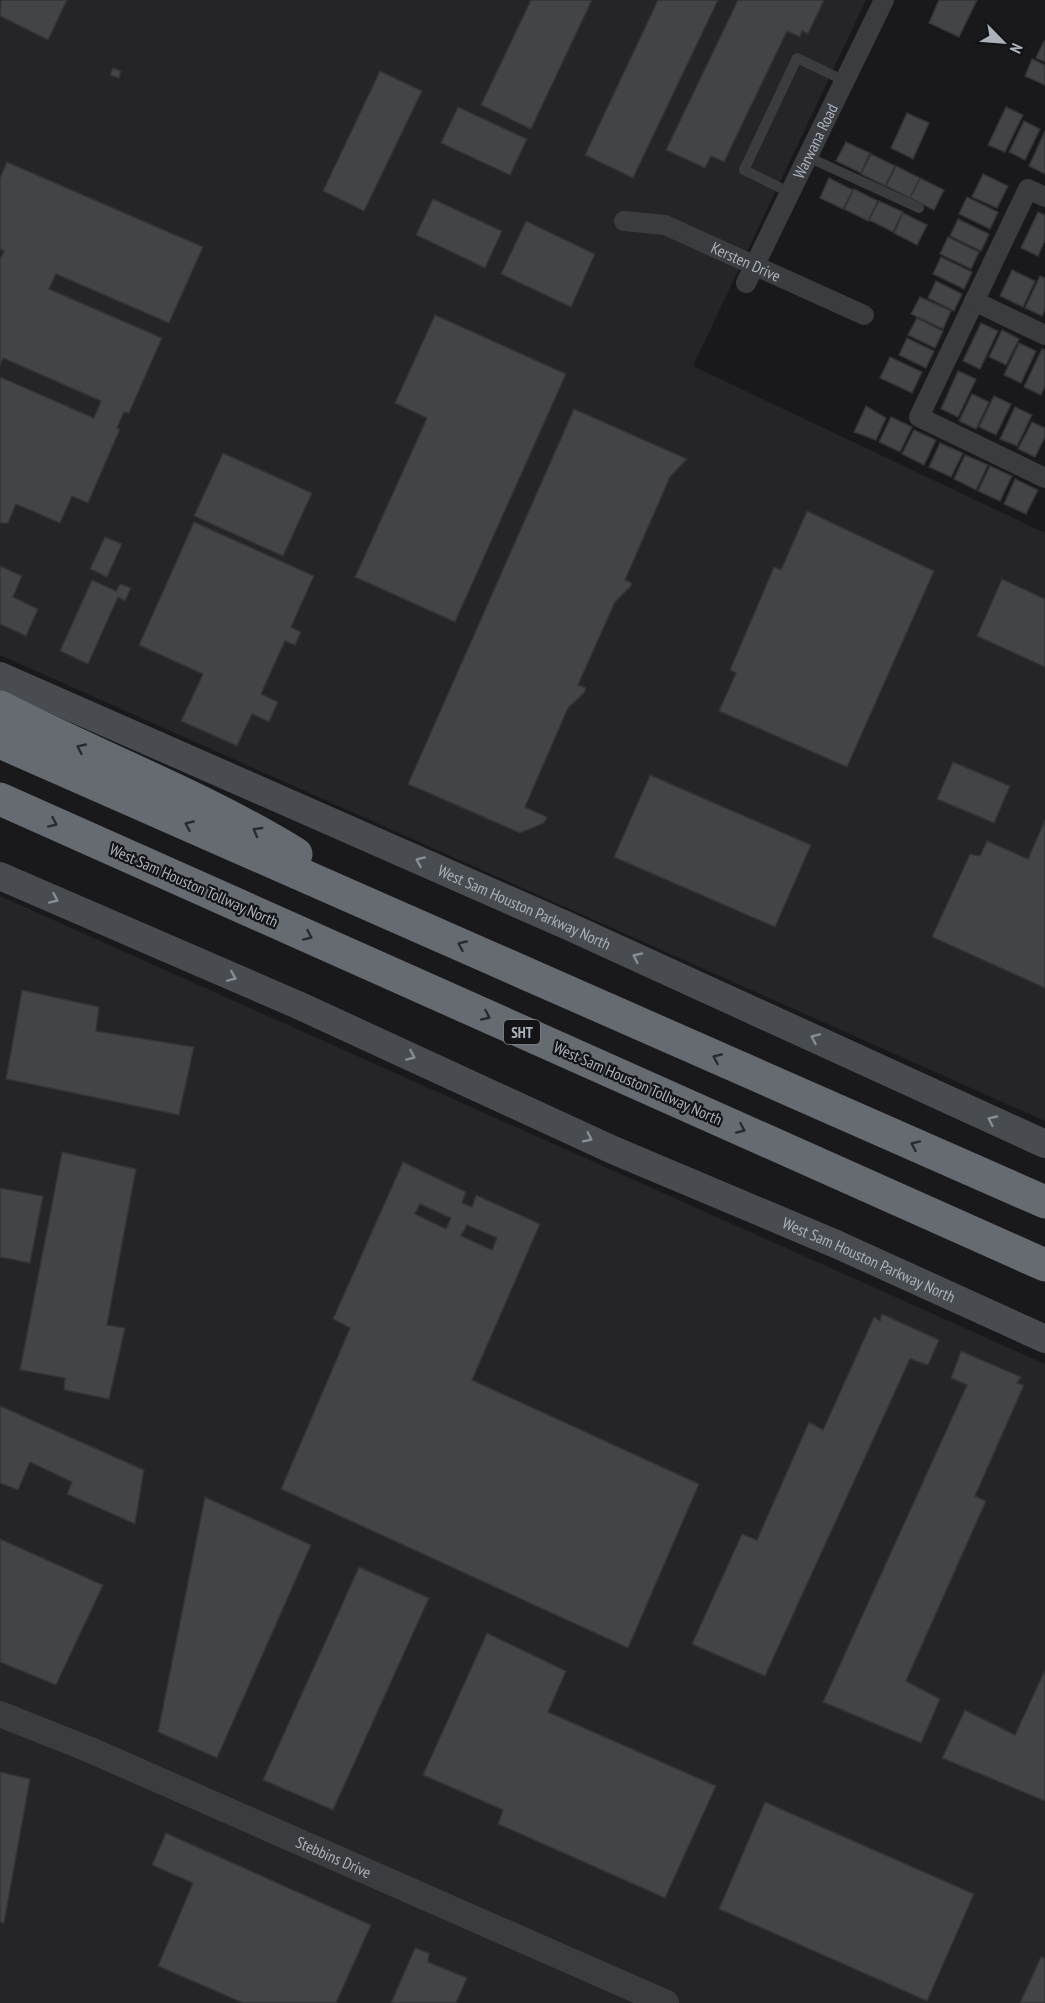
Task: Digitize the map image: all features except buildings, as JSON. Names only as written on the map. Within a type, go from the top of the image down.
[{"type":"highway","points":[[0,707],[70,743],[253,828],[396,917]]},
{"type":"highway","points":[[0,742],[1045,1202]]},
{"type":"highway","name":"West Sam Houston Tollway North","points":[[0,799],[1045,1265]]},
{"type":"main road","name":"West Sam Houston Parkway North","points":[[0,676],[568,926],[1045,1144]]},
{"type":"main road","name":"West Sam Houston Parkway North","points":[[0,876],[309,1010],[613,1150],[836,1244],[1045,1339]]},
{"type":"street","name":"Warwana Road","points":[[746,283],[884,0]]},
{"type":"street","points":[[1045,197],[1028,189],[919,417],[1045,478]]},
{"type":"street","name":"Kersten Drive","points":[[624,221],[665,225],[757,264],[864,315]]},
{"type":"street","points":[[975,301],[1045,335]]},
{"type":"street","name":"Stebbins Drive","points":[[0,1714],[88,1749],[666,2003]]},
{"type":"lane","points":[[791,193],[744,170],[792,68],[797,58],[845,81]]},
{"type":"lane","points":[[808,157],[919,208]]},
{"type":"shaded area","points":[[0,0],[866,0],[693,366],[1045,533],[1045,1121],[0,655]]},
{"type":"shaded area","points":[[0,896],[1045,1364],[1045,2003],[0,2003]]}]
